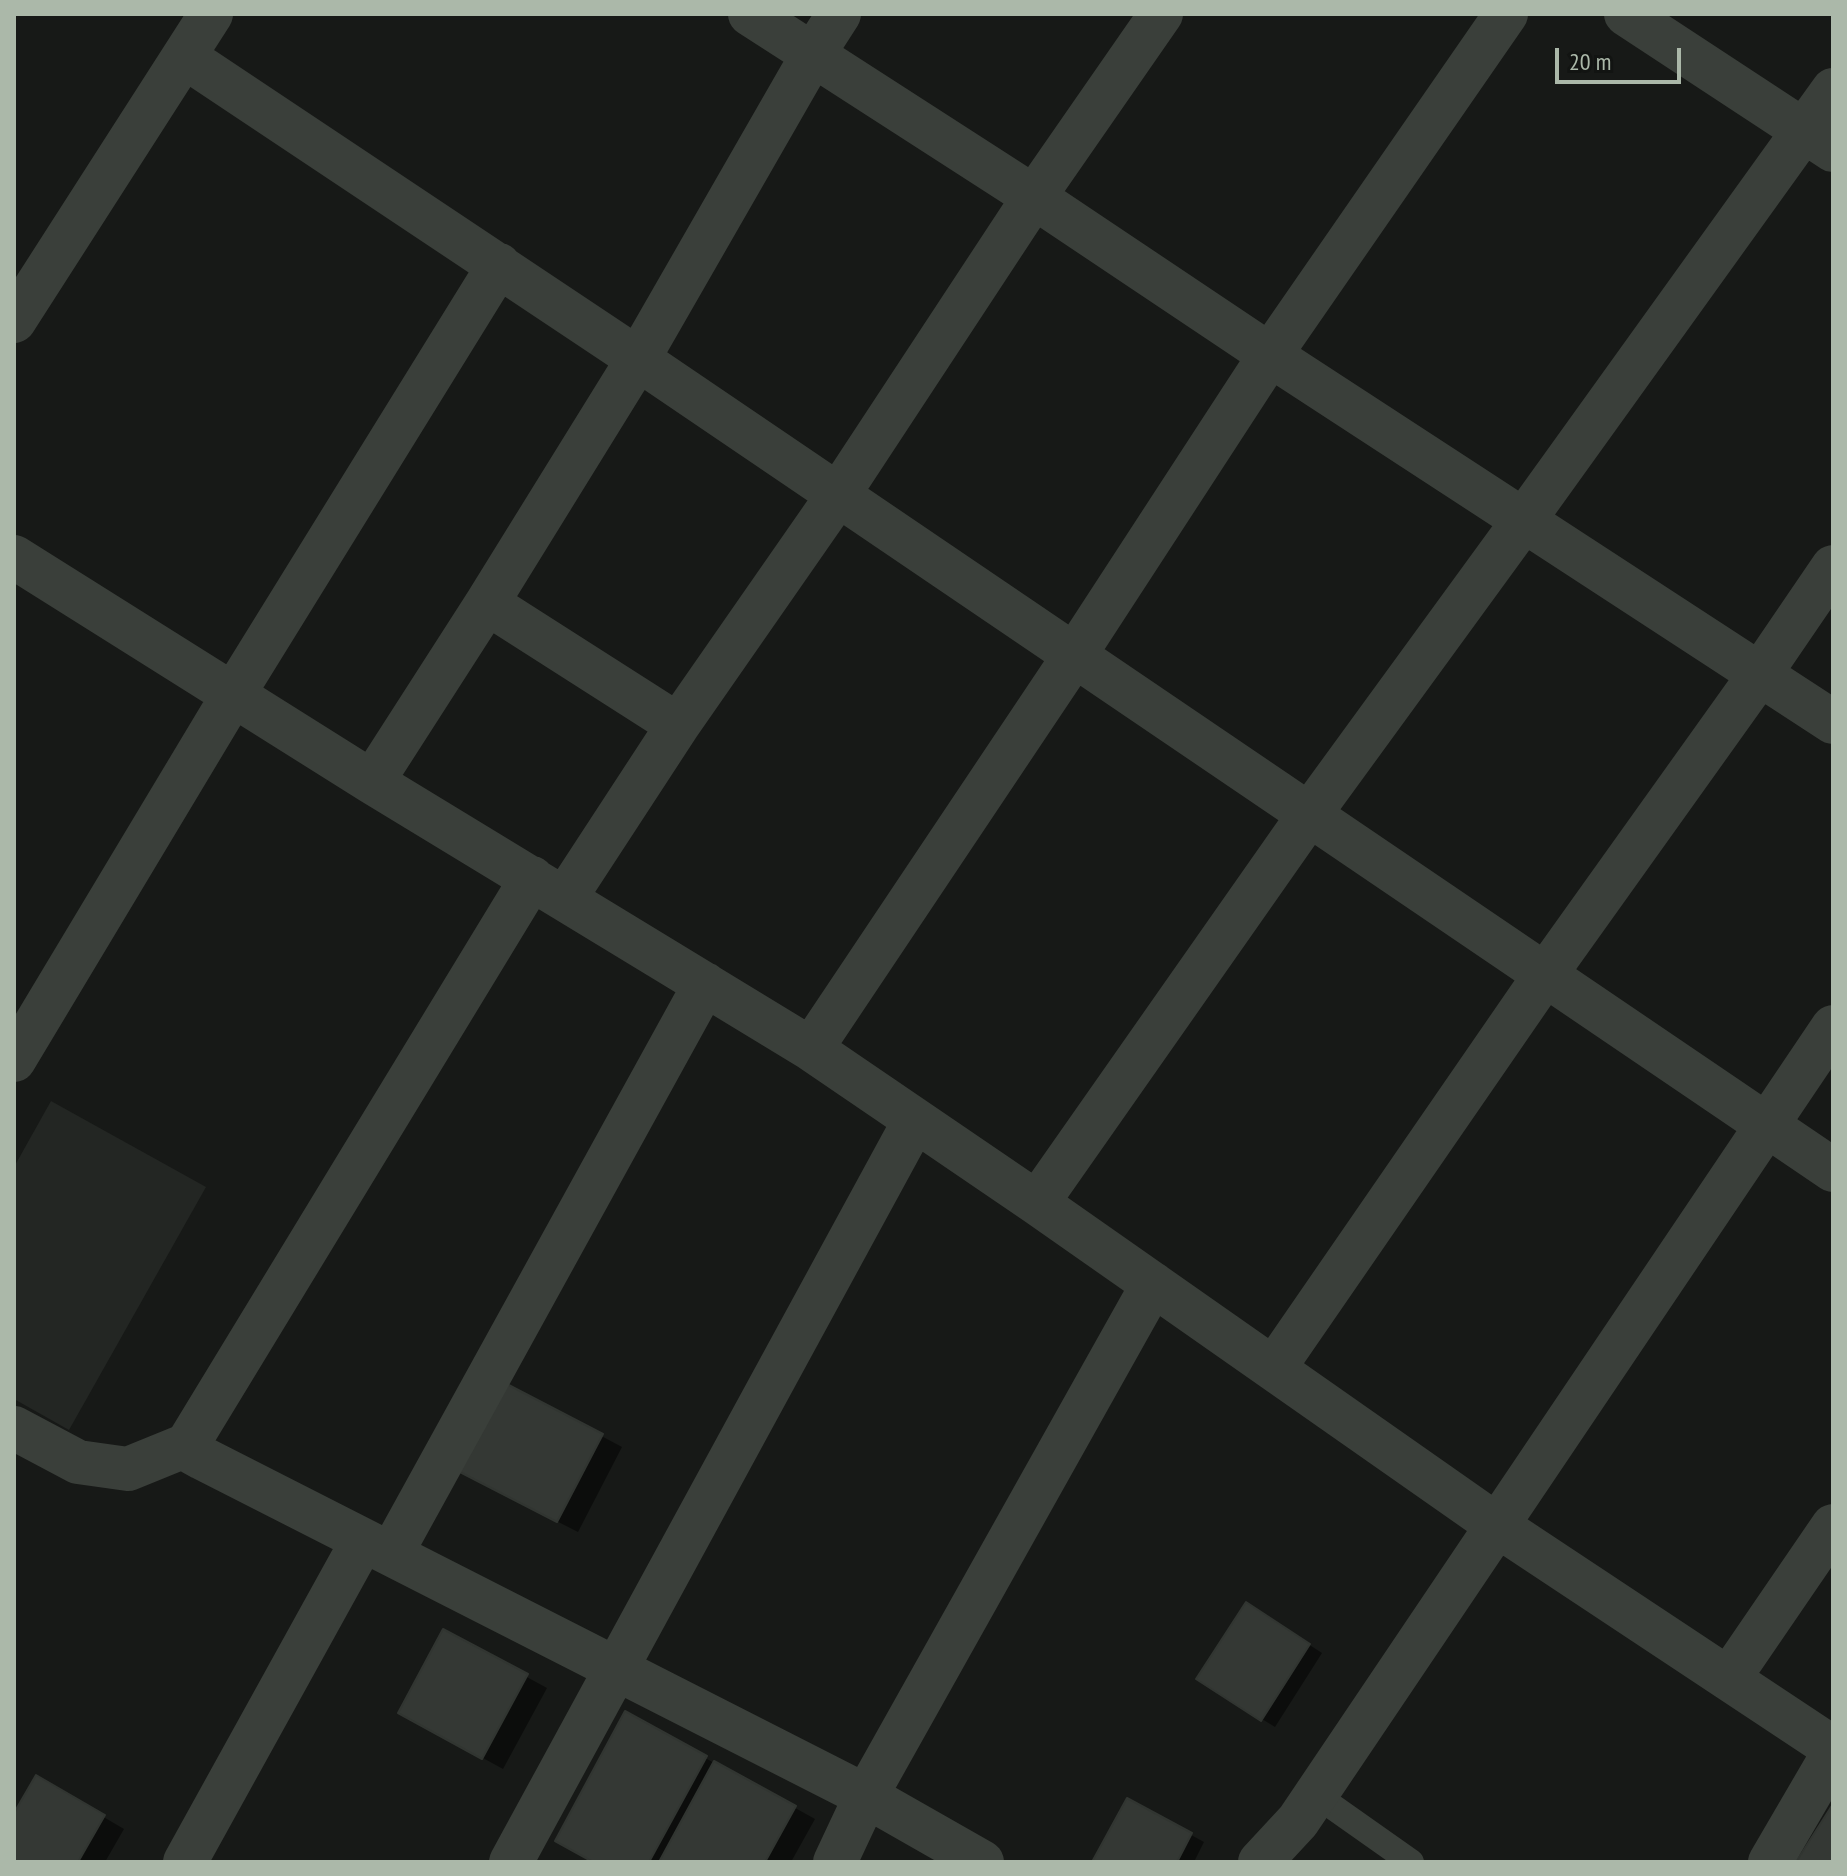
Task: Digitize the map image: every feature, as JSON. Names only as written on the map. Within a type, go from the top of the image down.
[{"type":"street","points":[[18,306],[211,14]]},
{"type":"street","points":[[750,14],[1833,722]]},
{"type":"street","points":[[372,782],[638,359],[839,14]]},
{"type":"street","points":[[14,1428],[78,1462],[128,1469],[187,1445],[548,888],[678,725],[838,495],[1034,197],[1161,14]]},
{"type":"street","points":[[811,1049],[1074,656],[1270,355],[1506,14]]},
{"type":"street","points":[[1626,14],[1818,140]]},
{"type":"street","points":[[185,57],[499,265],[1833,1170]]},
{"type":"street","points":[[1037,1203],[1309,815],[1524,520],[1818,140],[1833,90]]},
{"type":"street","points":[[14,1060],[233,695],[499,265]]},
{"type":"street","points":[[14,557],[372,782],[811,1049],[1498,1526],[1833,1748]]},
{"type":"street","points":[[1274,1368],[1545,975],[1833,567]]},
{"type":"street","points":[[487,603],[678,725]]},
{"type":"street","points":[[185,1862],[377,1547],[705,984]]},
{"type":"street","points":[[1260,1862],[1298,1821],[1316,1795],[1833,1027]]},
{"type":"street","points":[[511,1862],[915,1120]]},
{"type":"street","points":[[835,1862],[866,1796],[1153,1284]]},
{"type":"street","points":[[187,1445],[202,1458],[866,1796],[982,1862]]},
{"type":"street","points":[[1729,1678],[1833,1526]]},
{"type":"street","points":[[1770,1862],[1833,1754]]},
{"type":"lane","points":[[1316,1795],[1411,1862]]},
{"type":"shaded area","points":[[51,1101],[206,1187],[69,1430],[14,1399],[14,1167]]},
{"type":"building","points":[[501,1381],[603,1434],[557,1522],[456,1470]]},
{"type":"building","points":[[1246,1602],[1310,1644],[1261,1721],[1196,1679]]},
{"type":"building","points":[[443,1629],[528,1674],[482,1759],[398,1713]]},
{"type":"building","points":[[625,1711],[707,1756],[649,1862],[593,1862],[555,1841]]},
{"type":"building","points":[[714,1761],[796,1806],[765,1862],[659,1862]]},
{"type":"building","points":[[36,1775],[105,1815],[78,1862],[14,1862],[14,1813]]},
{"type":"building","points":[[1127,1798],[1192,1833],[1177,1862],[1092,1862]]},
{"type":"building","points":[[1833,1804],[1833,1862],[1796,1862]]}]
